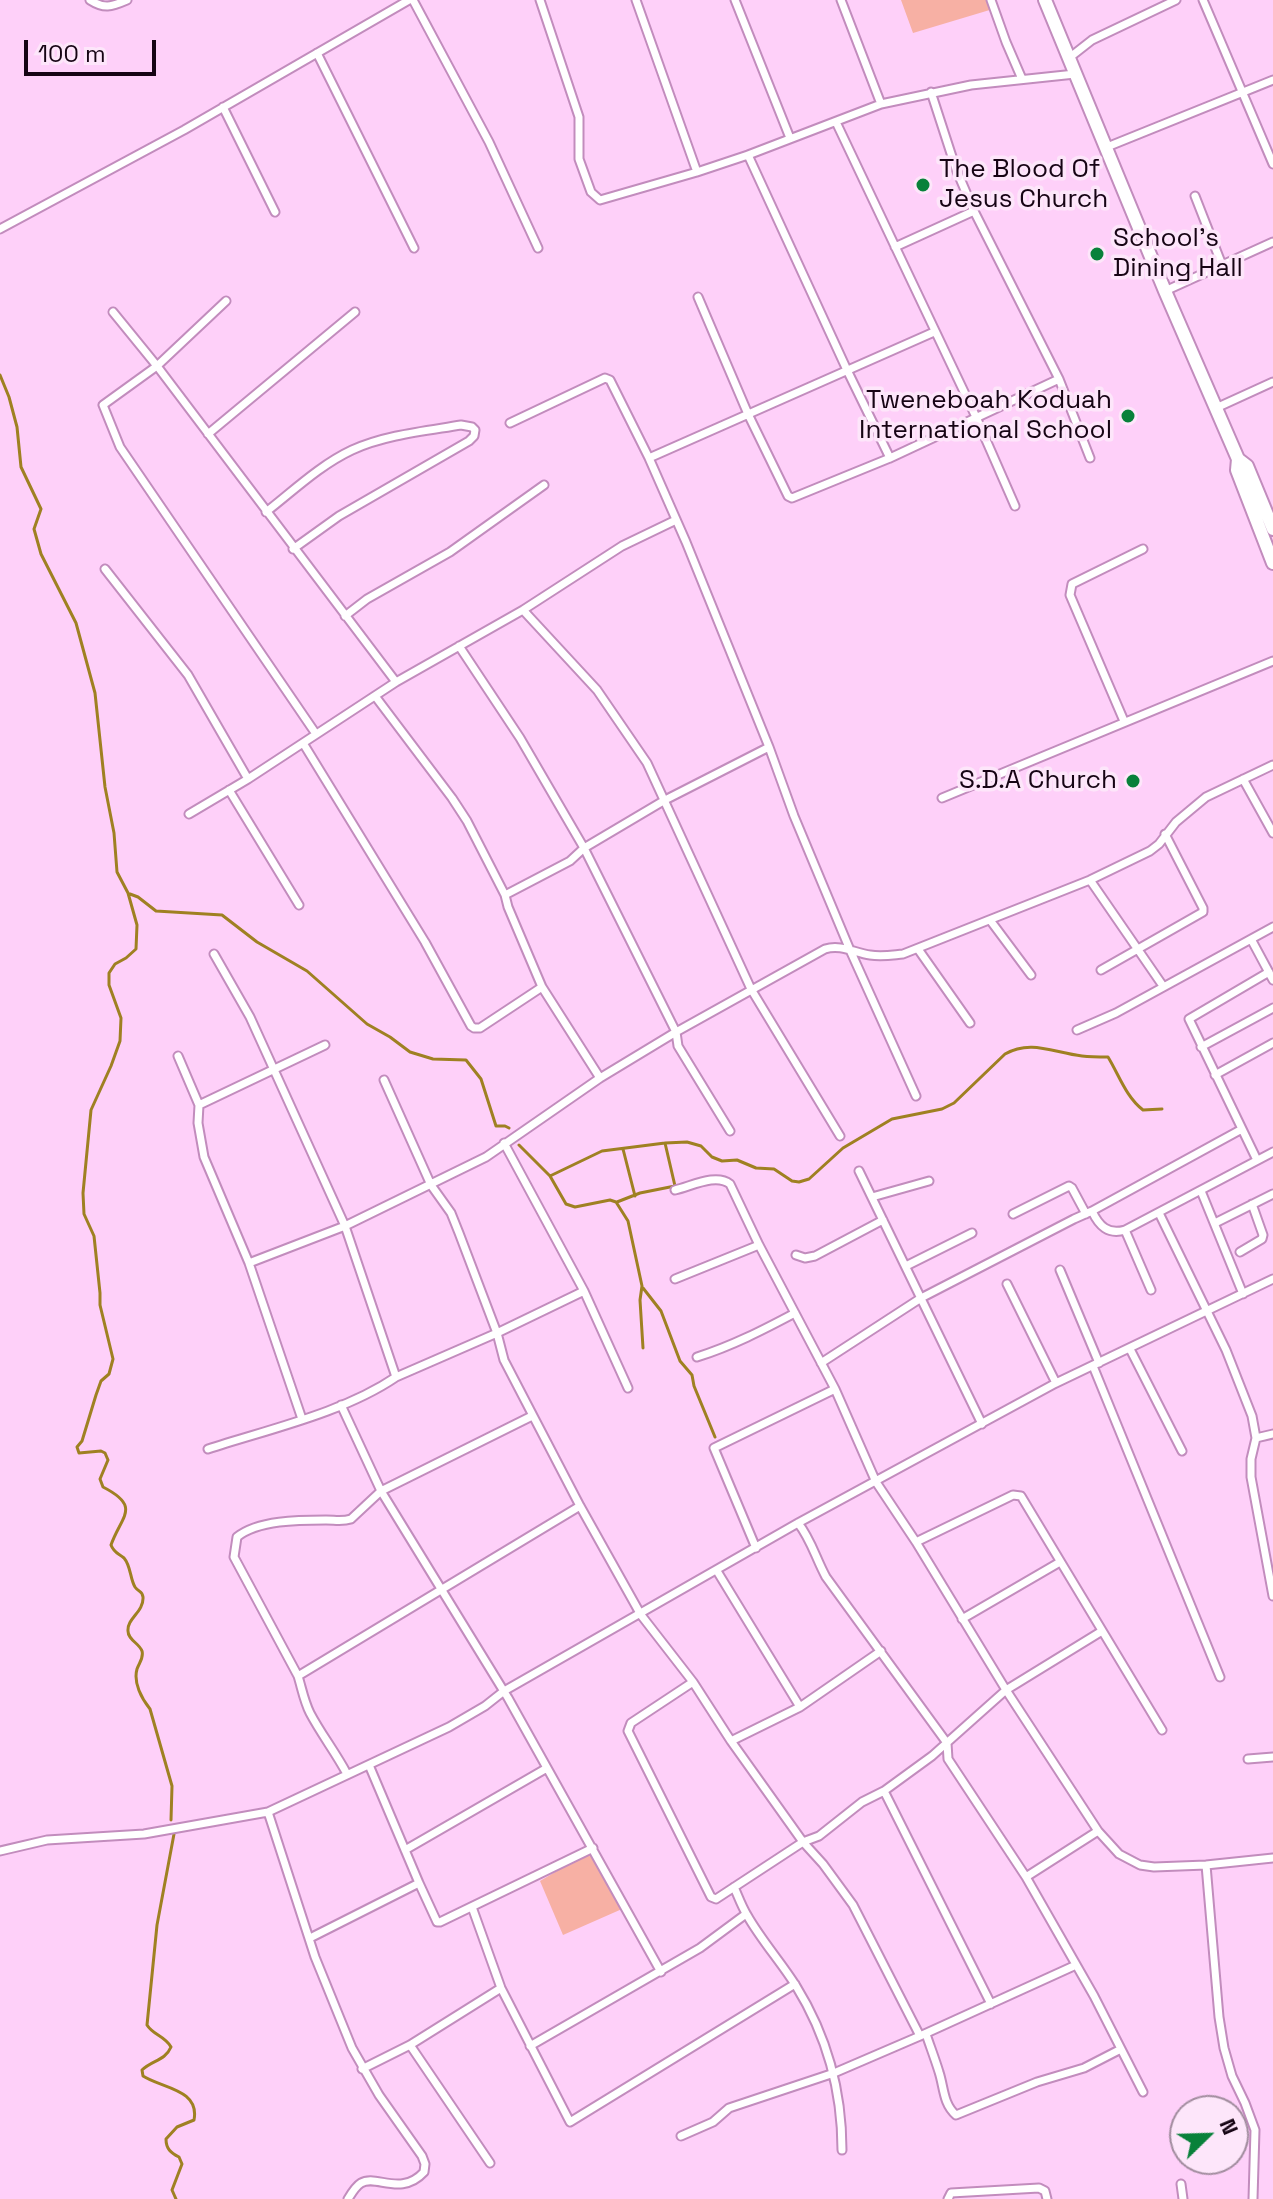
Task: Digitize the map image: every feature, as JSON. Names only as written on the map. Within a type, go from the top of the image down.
[{"type":"main road","points":[[1045,0],[1238,459],[1237,470],[1273,563]]},
{"type":"main road","points":[[1238,459],[1247,466],[1273,529]]},
{"type":"street","points":[[90,0],[101,7],[110,7],[127,0]]},
{"type":"street","points":[[0,229],[411,0],[489,142],[538,248]]},
{"type":"street","points":[[540,0],[579,117],[579,159],[585,179],[600,200],[748,155],[881,104],[971,85],[1075,74]]},
{"type":"street","points":[[636,0],[697,172]]},
{"type":"street","points":[[735,0],[790,138]]},
{"type":"street","points":[[841,0],[881,104]]},
{"type":"street","points":[[991,0],[1022,79]]},
{"type":"street","points":[[1068,58],[1092,40],[1176,0]]},
{"type":"street","points":[[1203,0],[1273,164]]},
{"type":"street","points":[[317,53],[414,248]]},
{"type":"street","points":[[1107,147],[1273,80]]},
{"type":"street","points":[[931,92],[956,169],[974,211],[1059,379],[1090,458]]},
{"type":"street","points":[[223,107],[275,212]]},
{"type":"street","points":[[836,122],[1015,506]]},
{"type":"street","points":[[748,155],[890,458]]},
{"type":"street","points":[[1195,196],[1222,265]]},
{"type":"street","points":[[895,247],[974,211]]},
{"type":"street","points":[[1165,291],[1273,243]]},
{"type":"street","points":[[698,297],[748,414],[790,498],[890,458],[1059,379]]},
{"type":"street","points":[[226,301],[157,366],[105,401],[104,413],[120,447],[316,734]]},
{"type":"street","points":[[113,312],[396,682]]},
{"type":"street","points":[[208,434],[355,312]]},
{"type":"street","points":[[649,458],[934,332]]},
{"type":"street","points":[[510,423],[607,378],[649,458],[676,520],[794,816],[916,1096]]},
{"type":"street","points":[[1216,408],[1273,382]]},
{"type":"street","points":[[266,512],[325,466],[352,450],[461,425],[475,430],[469,441],[339,516],[293,549]]},
{"type":"street","points":[[345,616],[367,599],[450,552],[544,485]]},
{"type":"street","points":[[189,814],[396,682],[523,610],[622,546],[676,520]]},
{"type":"street","points":[[1124,721],[1069,588],[1143,549]]},
{"type":"street","points":[[105,569],[188,675],[248,779]]},
{"type":"street","points":[[523,610],[597,690],[647,763],[751,989],[840,1136]]},
{"type":"street","points":[[459,646],[520,738],[584,848],[676,1032],[678,1046],[730,1131]]},
{"type":"street","points":[[942,798],[1273,661]]},
{"type":"street","points":[[375,696],[467,821],[505,895],[542,987],[600,1078]]},
{"type":"street","points":[[303,743],[425,942],[471,1026],[480,1028],[542,987]]},
{"type":"street","points":[[505,895],[570,861],[584,848],[665,800],[769,747]]},
{"type":"street","points":[[249,1263],[345,1226],[486,1157],[600,1078],[825,949],[832,947],[868,955],[903,954],[1090,880],[1150,851],[1190,809],[1206,797],[1273,765]]},
{"type":"street","points":[[1243,779],[1273,833]]},
{"type":"street","points":[[229,790],[299,905]]},
{"type":"street","points":[[1101,970],[1203,910],[1165,834]]},
{"type":"street","points":[[1090,880],[1163,986]]},
{"type":"street","points":[[990,920],[1031,975]]},
{"type":"street","points":[[1077,1030],[1116,1013],[1273,927]]},
{"type":"street","points":[[1251,939],[1271,976],[1190,1017],[1188,1021],[1257,1160]]},
{"type":"street","points":[[918,949],[970,1023]]},
{"type":"street","points":[[214,954],[250,1017],[345,1226],[396,1377]]},
{"type":"street","points":[[1201,1047],[1273,1008]]},
{"type":"street","points":[[1215,1075],[1273,1043]]},
{"type":"street","points":[[199,1105],[325,1045]]},
{"type":"street","points":[[178,1056],[199,1105],[198,1123],[204,1157],[249,1263],[302,1419]]},
{"type":"street","points":[[384,1080],[431,1185],[451,1213],[497,1333],[501,1353],[580,1506],[641,1615],[693,1682],[803,1842],[853,1905],[923,2035],[952,2113],[956,2115],[1037,2082],[1084,2068],[1121,2049]]},
{"type":"street","points":[[821,1363],[921,1298],[1242,1129]]},
{"type":"street","points":[[504,1143],[584,1291],[628,1388]]},
{"type":"street","points":[[1013,1214],[1069,1186],[1106,1230],[1125,1230],[1273,1152]]},
{"type":"street","points":[[859,1171],[982,1424]]},
{"type":"street","points":[[675,1190],[716,1179],[724,1180],[735,1192],[759,1245],[835,1389],[876,1482],[1098,1831],[1119,1854],[1140,1865],[1206,1865],[1273,1858]]},
{"type":"street","points":[[872,1197],[929,1181]]},
{"type":"street","points":[[1201,1191],[1243,1294]]},
{"type":"street","points":[[1215,1223],[1273,1194]]},
{"type":"street","points":[[1240,1252],[1262,1239],[1263,1235],[1252,1204]]},
{"type":"street","points":[[1159,1213],[1226,1350],[1252,1416],[1256,1438],[1251,1477],[1273,1596]]},
{"type":"street","points":[[796,1255],[805,1258],[815,1256],[883,1220]]},
{"type":"street","points":[[1125,1230],[1151,1290]]},
{"type":"street","points":[[906,1266],[972,1233]]},
{"type":"street","points":[[675,1279],[759,1245]]},
{"type":"street","points":[[1060,1270],[1220,1677]]},
{"type":"street","points":[[0,1851],[47,1840],[144,1834],[268,1812],[449,1727],[504,1691],[798,1523],[1056,1383],[1273,1279]]},
{"type":"street","points":[[1007,1284],[1056,1383]]},
{"type":"street","points":[[208,1449],[341,1405],[584,1291]]},
{"type":"street","points":[[697,1357],[720,1350],[795,1313]]},
{"type":"street","points":[[1130,1349],[1182,1451]]},
{"type":"street","points":[[756,1548],[714,1448],[835,1389]]},
{"type":"street","points":[[341,1405],[381,1491],[504,1691],[661,1972]]},
{"type":"street","points":[[347,1774],[310,1713],[298,1676],[234,1557],[237,1537],[245,1530],[267,1524],[327,1520],[345,1522],[381,1491],[532,1416]]},
{"type":"street","points":[[1256,1438],[1273,1434]]},
{"type":"street","points":[[916,1542],[1013,1495],[1024,1499],[1162,1730]]},
{"type":"street","points":[[298,1676],[580,1506]]},
{"type":"street","points":[[798,1523],[808,1535],[826,1577],[947,1743],[948,1759],[1026,1877],[1143,2092]]},
{"type":"street","points":[[962,1619],[1060,1562]]},
{"type":"street","points":[[717,1571],[800,1707]]},
{"type":"street","points":[[693,1682],[631,1723],[628,1731],[711,1897],[718,1898],[803,1842],[819,1836],[862,1802],[884,1791],[947,1743],[1006,1690],[1102,1631]]},
{"type":"street","points":[[731,1741],[800,1707],[881,1651]]},
{"type":"street","points":[[1248,1759],[1273,1757]]},
{"type":"street","points":[[369,1765],[437,1922],[593,1848]]},
{"type":"street","points":[[405,1850],[547,1768]]},
{"type":"street","points":[[884,1791],[991,2004]]},
{"type":"street","points":[[268,1812],[322,1976],[362,2069],[422,2156],[425,2169],[420,2177],[405,2183],[362,2183],[348,2199]]},
{"type":"street","points":[[1026,1877],[1098,1831]]},
{"type":"street","points":[[1206,1865],[1224,2048],[1232,2076],[1255,2130],[1253,2199]]},
{"type":"street","points":[[310,1938],[419,1883]]},
{"type":"street","points":[[734,1887],[746,1914],[810,2010],[834,2073],[842,2117],[842,2150]]},
{"type":"street","points":[[472,1907],[501,1988],[568,2121],[572,2122],[795,1984]]},
{"type":"street","points":[[530,2046],[661,1972],[746,1914]]},
{"type":"street","points":[[681,2136],[713,2122],[729,2108],[834,2073],[1076,1965]]},
{"type":"street","points":[[362,2069],[410,2045],[501,1988]]},
{"type":"street","points":[[410,2045],[490,2163]]},
{"type":"street","points":[[1181,2184],[1183,2199]]},
{"type":"street","points":[[948,2199],[951,2193],[1039,2188],[1045,2191],[1047,2199]]},
{"type":"shaded area","points":[[901,0],[991,0],[993,9],[913,33]]},
{"type":"shaded area","points":[[591,1851],[622,1909],[563,1935],[540,1881]]},
{"type":"waterway","points":[[0,375],[17,427],[21,467],[41,509],[34,529],[41,554],[76,623],[95,693],[117,872],[128,893],[137,925],[136,949],[115,964],[109,973],[109,985],[121,1018],[120,1041],[91,1110],[83,1193],[84,1214],[94,1236],[100,1305],[113,1359],[109,1374],[101,1381],[82,1441],[77,1447],[79,1453],[105,1453],[108,1460],[100,1479],[103,1487],[122,1500],[125,1506],[123,1519],[111,1545],[126,1561],[133,1584],[143,1595],[141,1607],[130,1622],[128,1631],[142,1651],[136,1680],[141,1696],[150,1709],[172,1786],[171,1820]]},
{"type":"waterway","points":[[130,894],[156,911],[222,915],[257,942],[307,971],[367,1024],[410,1052],[433,1059],[466,1060],[481,1079],[496,1126],[509,1128]]},
{"type":"waterway","points":[[550,1176],[602,1151],[687,1142],[701,1146],[712,1157],[722,1161],[737,1160],[756,1168],[774,1169],[799,1182],[809,1179],[843,1148],[892,1119],[942,1109],[954,1103],[1005,1054],[1033,1047],[1082,1056],[1108,1057],[1137,1105],[1143,1110],[1162,1109]]},
{"type":"waterway","points":[[617,1202],[640,1193],[675,1186],[665,1143]]},
{"type":"waterway","points":[[519,1145],[550,1176],[566,1204],[575,1207],[610,1200],[616,1202],[628,1221],[642,1286],[643,1348]]},
{"type":"waterway","points":[[623,1149],[635,1196]]},
{"type":"waterway","points":[[643,1288],[661,1311],[680,1361],[692,1375],[715,1437]]},
{"type":"waterway","points":[[174,1834],[157,1925],[147,2025],[171,2047],[165,2055],[142,2070],[143,2076],[185,2096],[194,2110],[194,2120],[177,2127],[166,2139],[168,2148],[182,2164],[172,2190],[176,2199]]},
{"type":"place","name":"The Blood Of Jesus Church","points":[[923,185]]},
{"type":"place","name":"School's Dining Hall","points":[[1097,254]]},
{"type":"place","name":"Tweneboah Koduah International School","points":[[1128,416]]},
{"type":"place","name":"S.D.A Church","points":[[1133,781]]}]
